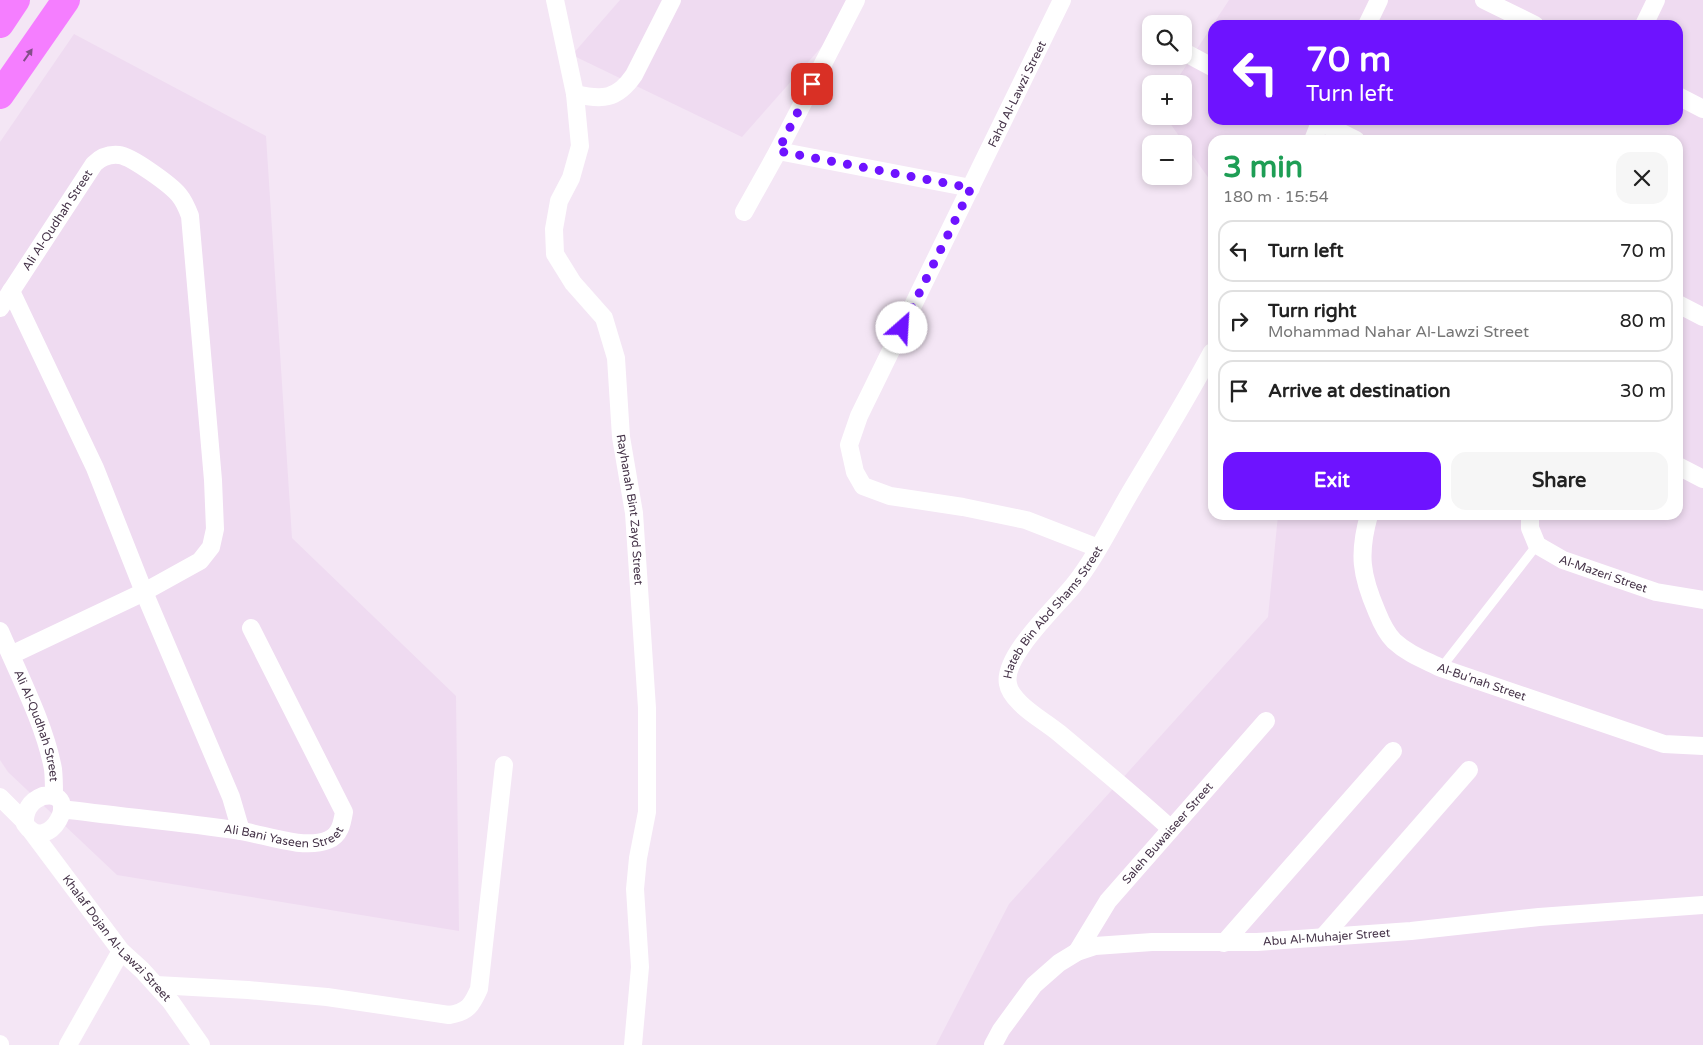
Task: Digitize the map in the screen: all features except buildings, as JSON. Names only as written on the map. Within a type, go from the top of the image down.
[{"type":"highway","points":[[0,24],[16,0]]},
{"type":"highway","points":[[0,95],[66,0]]},
{"type":"street","name":"Rayhanah Bint Zayd Street","points":[[555,0],[575,94],[580,146],[571,178],[558,201],[554,229],[555,254],[574,283],[604,318],[616,358],[621,436],[634,513],[647,708],[647,812],[638,858],[635,889],[640,967],[633,1045]]},
{"type":"street","points":[[575,94],[604,98],[614,95],[627,85],[634,75],[672,0]]},
{"type":"street","points":[[744,212],[778,151],[856,0]]},
{"type":"street","name":"Fahd Al-Lawzi Street","points":[[1062,0],[858,416],[848,445],[855,472],[863,486],[890,496],[963,507],[1026,520],[1098,548]]},
{"type":"street","points":[[1369,20],[1378,0]]},
{"type":"street","points":[[1484,0],[1525,20]]},
{"type":"street","points":[[1646,20],[1656,0]]},
{"type":"street","points":[[1192,56],[1208,65]]},
{"type":"street","points":[[1683,99],[1703,109]]},
{"type":"street","points":[[1327,125],[1346,135]]},
{"type":"street","points":[[778,151],[971,188]]},
{"type":"street","name":"Ali Al-Qudhah Street","points":[[0,308],[94,164],[101,158],[118,155],[129,158],[173,188],[183,200],[190,216],[213,480],[214,539],[206,555],[200,561],[144,592]]},
{"type":"street","points":[[11,291],[95,468],[144,592],[231,797],[241,831]]},
{"type":"street","points":[[1683,307],[1703,317]]},
{"type":"street","name":"Hateb Bin Abd Shams Street","points":[[1171,830],[1136,797],[1056,730],[1021,704],[1012,693],[1008,684],[1008,673],[1021,647],[1074,584],[1098,548],[1208,359]]},
{"type":"street","points":[[1683,469],[1703,479]]},
{"type":"street","name":"Al-Bu'nah Street","points":[[1368,520],[1364,533],[1362,556],[1363,576],[1383,626],[1394,641],[1410,653],[1441,668],[1664,744],[1703,746]]},
{"type":"street","points":[[1530,520],[1530,528],[1537,545]]},
{"type":"street","name":"Al-Mazeri Street","points":[[1537,545],[1563,560],[1609,577],[1656,592],[1703,600]]},
{"type":"street","points":[[10,655],[144,592]]},
{"type":"street","name":"Ali Bani Yaseen Street","points":[[58,803],[241,831],[291,841],[313,843],[328,840],[338,833],[344,812],[251,628]]},
{"type":"street","name":"Ali Al-Qudhah Street","points":[[0,631],[39,723],[49,752],[58,803]]},
{"type":"street","name":"Saleh Buwaiseer Street","points":[[1077,952],[1108,901],[1266,721]]},
{"type":"street","points":[[1224,943],[1393,751]]},
{"type":"street","points":[[156,985],[248,990],[327,998],[449,1016],[461,1013],[473,1003],[479,989],[504,765]]},
{"type":"street","points":[[1324,936],[1469,770]]},
{"type":"street","points":[[43,796],[58,803],[59,820],[53,828],[46,832],[28,827],[25,813],[32,803],[43,796]]},
{"type":"street","name":"Khalaf Dojan Al-Lawzi Street","points":[[0,797],[28,827],[121,951],[142,970],[171,1002],[201,1045]]},
{"type":"street","name":"Abu Al-Muhajer Street","points":[[993,1045],[1001,1030],[1034,985],[1059,963],[1077,952],[1095,946],[1152,942],[1257,942],[1412,931],[1539,917],[1703,905]]},
{"type":"street","points":[[68,1045],[121,951]]},
{"type":"lane","points":[[1441,668],[1537,545]]},
{"type":"shaded area","points":[[620,0],[863,0],[742,137],[572,55]]},
{"type":"shaded area","points":[[1229,0],[1703,0],[1703,1045],[936,1045],[1009,904],[1268,617],[1278,520],[1683,520],[1683,135],[1208,135],[1208,177],[1192,154],[1192,135],[1178,135],[1171,125],[1192,125],[1192,75],[1180,75],[1186,65],[1192,65],[1192,57],[1208,32],[1208,125],[1683,125],[1683,20],[1216,20]]},
{"type":"shaded area","points":[[74,34],[266,136],[292,538],[456,696],[459,931],[117,875],[8,772],[0,760],[0,142]]},
{"type":"route","points":[[812,84],[778,151],[971,188],[902,328]]}]
